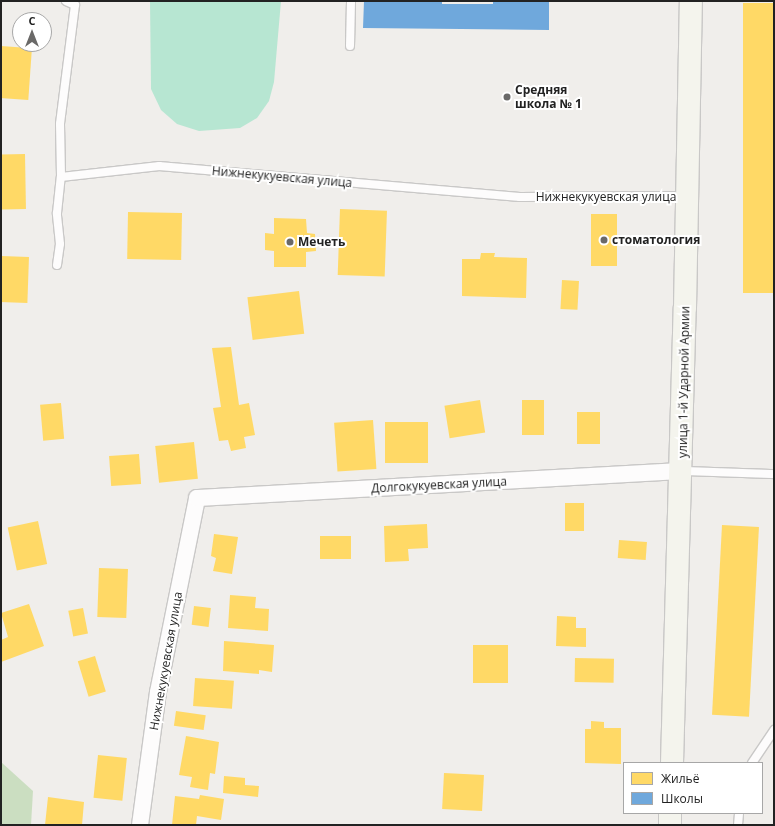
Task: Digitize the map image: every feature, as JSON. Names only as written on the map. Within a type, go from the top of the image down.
[{"type":"main road","name":"улица 1-й Ударной Армии","points":[[672,762],[681,471],[691,1]]},
{"type":"main road","points":[[670,814],[670,825]]},
{"type":"street","name":"Долгокукуевская улица","points":[[196,498],[681,471]]},
{"type":"street","name":"Нижнекукуевская улица","points":[[140,825],[158,692],[196,498]]},
{"type":"lane","points":[[57,265],[60,244],[57,213],[61,177],[60,124],[75,5],[66,1]]},
{"type":"lane","points":[[350,46],[351,1]]},
{"type":"lane","name":"Нижнекукуевская улица","points":[[61,177],[159,166],[520,197],[687,196]]},
{"type":"lane","points":[[681,471],[774,474]]},
{"type":"lane","points":[[753,762],[774,730]]},
{"type":"lane","points":[[738,825],[739,814]]},
{"type":"green space","points":[[150,1],[281,1],[274,82],[269,101],[257,118],[240,128],[199,131],[177,124],[161,110],[151,89]]},
{"type":"green space","points":[[1,762],[33,791],[31,825],[1,825]]},
{"type":"building: Жильё","points":[[743,3],[774,3],[774,293],[743,293]]},
{"type":"building: Жильё","points":[[1,46],[12,47],[12,52],[32,52],[28,100],[1,98]]},
{"type":"building: Жильё","points":[[1,154],[25,154],[26,209],[2,209]]},
{"type":"building: Жильё","points":[[340,209],[387,211],[385,277],[338,275]]},
{"type":"building: Жильё","points":[[128,212],[182,213],[181,260],[127,259]]},
{"type":"building: Жильё","name":"стоматология","points":[[591,214],[617,214],[617,266],[591,266]]},
{"type":"building: Жильё","name":"Мечеть","points":[[274,218],[306,219],[307,233],[315,234],[316,251],[306,252],[306,267],[274,267],[274,251],[265,250],[265,233],[274,234]]},
{"type":"building: Жильё","points":[[481,253],[495,253],[494,257],[527,258],[526,298],[462,296],[462,259],[480,259]]},
{"type":"building: Жильё","points":[[1,256],[29,257],[27,303],[1,302]]},
{"type":"building: Жильё","points":[[562,280],[579,281],[577,310],[560,309]]},
{"type":"building: Жильё","points":[[299,291],[304,334],[253,340],[247,297]]},
{"type":"building: Жильё","points":[[231,347],[239,405],[249,403],[255,435],[244,437],[246,448],[231,451],[228,440],[219,441],[213,408],[221,407],[212,348]]},
{"type":"building: Жильё","points":[[480,400],[485,433],[450,438],[444,406]]},
{"type":"building: Жильё","points":[[522,400],[544,400],[544,435],[522,435]]},
{"type":"building: Жильё","points":[[61,403],[64,439],[43,441],[40,405]]},
{"type":"building: Жильё","points":[[577,412],[600,412],[600,444],[577,444]]},
{"type":"building: Жильё","points":[[373,420],[376,469],[338,472],[334,423]]},
{"type":"building: Жильё","points":[[385,422],[428,422],[428,463],[385,463]]},
{"type":"building: Жильё","points":[[194,442],[198,479],[159,483],[155,446]]},
{"type":"building: Жильё","points":[[139,454],[141,484],[111,486],[109,456]]},
{"type":"building: Жильё","points":[[565,503],[584,503],[584,531],[565,531]]},
{"type":"building: Жильё","points":[[38,521],[47,564],[17,570],[8,527]]},
{"type":"building: Жильё","points":[[427,524],[428,548],[408,549],[409,561],[385,562],[384,526]]},
{"type":"building: Жильё","points":[[722,525],[759,527],[749,717],[712,715]]},
{"type":"building: Жильё","points":[[214,534],[238,537],[232,574],[213,571],[216,558],[211,556]]},
{"type":"building: Жильё","points":[[320,536],[351,536],[351,559],[320,559]]},
{"type":"building: Жильё","points":[[619,540],[647,542],[646,560],[618,558]]},
{"type":"building: Жильё","points":[[99,568],[128,569],[126,618],[97,617]]},
{"type":"building: Жильё","points":[[230,595],[256,597],[255,608],[269,609],[268,631],[228,628]]},
{"type":"building: Жильё","points":[[29,604],[44,646],[1,662],[1,640],[8,637],[1,613]]},
{"type":"building: Жильё","points":[[194,606],[211,608],[209,627],[192,625]]},
{"type":"building: Жильё","points":[[83,608],[88,634],[73,636],[68,611]]},
{"type":"building: Жильё","points":[[557,616],[576,617],[576,628],[586,628],[586,647],[556,646]]},
{"type":"building: Жильё","points":[[224,641],[274,645],[272,672],[259,670],[259,674],[223,671]]},
{"type":"building: Жильё","points":[[473,645],[508,645],[508,683],[473,683]]},
{"type":"building: Жильё","points":[[95,656],[106,691],[89,697],[78,661]]},
{"type":"building: Жильё","points":[[575,658],[614,659],[614,683],[575,682]]},
{"type":"building: Жильё","points":[[195,678],[234,681],[232,709],[193,706]]},
{"type":"building: Жильё","points":[[176,711],[206,715],[204,730],[174,726]]},
{"type":"building: Жильё","points":[[591,721],[604,722],[604,728],[621,728],[621,764],[585,763],[585,729],[591,729]]},
{"type":"building: Жильё","points":[[186,736],[219,742],[215,774],[210,773],[208,790],[190,787],[192,777],[179,775]]},
{"type":"building: Жильё","points":[[98,755],[127,758],[122,801],[94,798]]},
{"type":"building: Жильё","points":[[444,773],[484,775],[482,811],[442,809]]},
{"type":"building: Жильё","points":[[224,776],[245,778],[245,785],[259,786],[258,797],[223,793]]},
{"type":"building: Жильё","points":[[200,795],[224,799],[221,820],[197,816],[196,825],[172,825],[175,796],[199,799]]},
{"type":"building: Жильё","points":[[48,797],[84,802],[82,825],[45,825]]},
{"type":"building: Школы","points":[[364,1],[442,1],[442,4],[493,4],[493,1],[549,1],[549,30],[363,28]]},
{"type":"place","name":"Средняя школа № 1","points":[[507,97]]},
{"type":"place","name":"стоматология","points":[[604,240]]},
{"type":"place","name":"Мечеть","points":[[290,242]]}]
